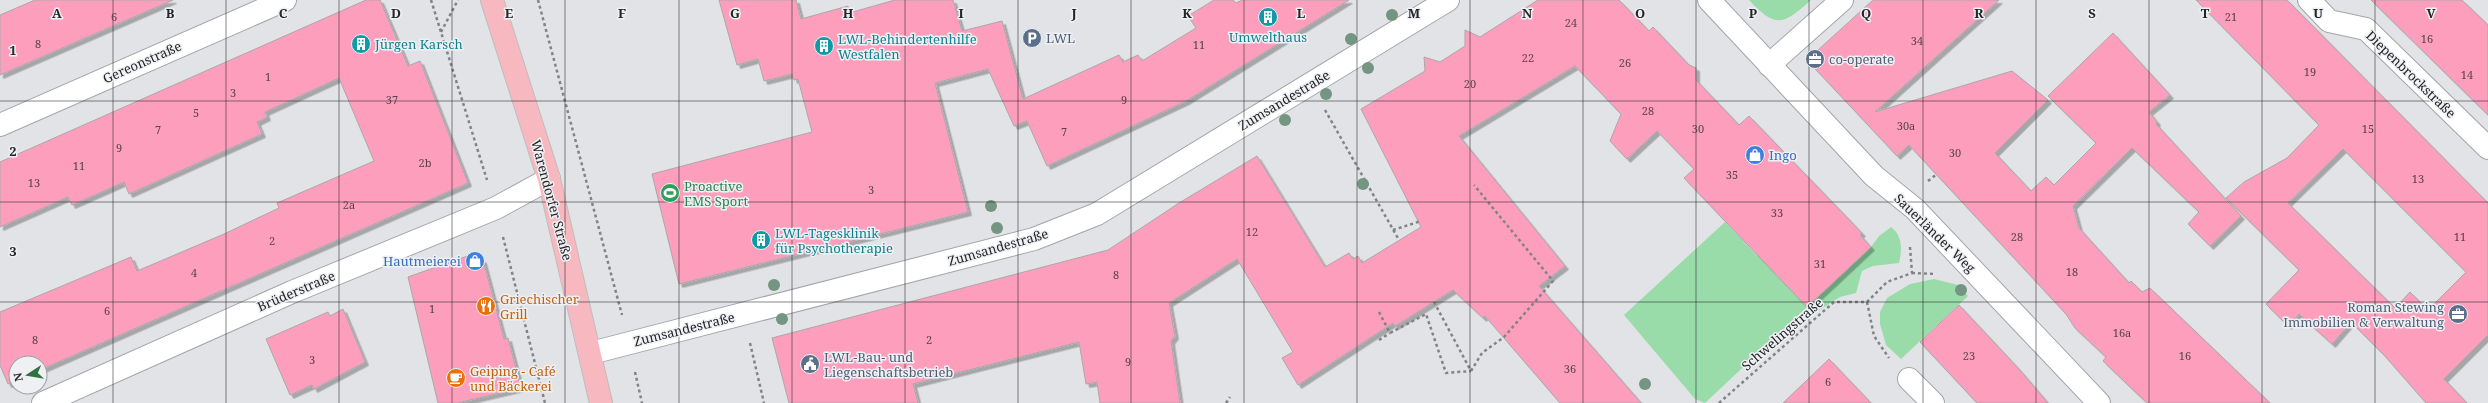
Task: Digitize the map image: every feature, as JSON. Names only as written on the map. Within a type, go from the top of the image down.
[{"type":"main road","name":"Warendorfer Straße","points":[[492,0],[549,179],[591,353],[601,403]]},
{"type":"street","name":"Gereonstraße","points":[[0,125],[285,0]]},
{"type":"street","name":"Zumsandestraße","points":[[591,353],[1034,239],[1097,214],[1448,0]]},
{"type":"street","points":[[1709,0],[1769,65],[1842,0]]},
{"type":"street","name":"Diepenbrockstraße","points":[[2308,0],[2329,21],[2366,29],[2488,148]]},
{"type":"street","name":"Sauerländer Weg","points":[[1769,65],[1874,176],[1915,209],[2099,403]]},
{"type":"street","name":"Brüderstraße","points":[[43,403],[292,292],[496,208],[549,179]]},
{"type":"street","points":[[1909,379],[1933,403]]},
{"type":"path","points":[[431,0],[496,208],[545,403]]},
{"type":"path","points":[[441,33],[458,0]]},
{"type":"path","points":[[538,0],[629,343]]},
{"type":"path","points":[[1311,83],[1399,240]]},
{"type":"path","points":[[1471,371],[1482,353],[1504,337],[1554,281],[1474,185]]},
{"type":"path","points":[[1909,379],[1891,360],[1874,336],[1867,302],[1887,282],[1912,274],[1910,243],[1915,209]]},
{"type":"path","points":[[1394,230],[1421,221]]},
{"type":"path","points":[[1434,302],[1471,371]]},
{"type":"path","name":"Schwelingstraße","points":[[1719,403],[1834,302],[1867,302]]},
{"type":"path","points":[[1379,312],[1390,333]]},
{"type":"path","points":[[743,314],[764,403]]},
{"type":"path","points":[[1379,340],[1426,314],[1446,373],[1471,371]]},
{"type":"path","points":[[1226,403],[1230,397]]},
{"type":"green space","points":[[1749,0],[1811,0],[1793,15],[1786,19],[1780,20],[1766,16]]},
{"type":"green space","points":[[1725,222],[1757,256],[1780,234],[1797,252],[1775,274],[1807,307],[1705,403],[1695,399],[1624,315]]},
{"type":"green space","points":[[1891,227],[1895,231],[1901,244],[1899,263],[1873,266],[1862,271],[1856,293],[1840,297],[1813,314],[1807,307],[1871,247],[1879,236]]},
{"type":"green space","points":[[1934,279],[1958,285],[1968,296],[1901,359],[1886,345],[1880,324],[1880,312],[1887,298],[1910,284]]},
{"type":"building","points":[[35,0],[173,0],[0,75],[0,15]]},
{"type":"building","points":[[366,0],[380,0],[408,66],[420,61],[468,183],[48,367],[48,355],[8,355],[8,384],[0,365],[0,312],[131,257],[137,271],[224,234],[279,208],[277,203],[374,161],[339,78],[265,112],[267,117],[257,122],[262,134],[129,194],[124,182],[72,205],[68,197],[0,227],[0,162]]},
{"type":"building","points":[[719,0],[796,0],[801,19],[848,6],[849,13],[895,0],[953,0],[962,31],[1002,21],[1023,99],[1119,55],[1123,62],[1138,55],[1142,61],[1196,28],[1188,16],[1214,0],[1233,0],[1236,3],[1242,0],[1349,0],[1186,101],[1047,166],[1027,121],[1014,126],[988,69],[935,83],[968,212],[679,284],[652,174],[812,132],[798,79],[794,80],[792,74],[764,81],[758,59],[737,65]]},
{"type":"building","points":[[1538,0],[1619,0],[1649,31],[1653,27],[1689,65],[1696,68],[1696,80],[1739,125],[1749,116],[1862,233],[1860,235],[1871,247],[1807,307],[1684,178],[1694,169],[1657,131],[1627,159],[1610,141],[1621,114],[1575,66],[1459,136],[1565,266],[1539,286],[1641,403],[1560,403],[1485,316],[1483,318],[1453,290],[1395,326],[1393,323],[1298,385],[1282,358],[1293,352],[1237,259],[1169,303],[1175,336],[1171,341],[1180,403],[1100,403],[1097,382],[1086,384],[1079,342],[913,384],[918,403],[789,403],[772,338],[1108,250],[1179,203],[1257,156],[1325,267],[1349,253],[1353,259],[1358,256],[1362,263],[1421,227],[1361,109],[1425,71],[1424,57],[1440,62],[1465,46],[1465,30],[1480,37]]},
{"type":"building","points":[[1873,0],[1999,0],[1875,112],[2012,71],[2048,100],[1995,153],[2031,191],[2046,177],[2054,185],[2096,143],[2048,96],[2113,33],[2170,95],[2149,112],[2157,122],[2156,124],[2241,216],[2210,246],[2188,224],[2199,212],[2132,148],[2073,206],[2079,228],[2129,283],[2131,281],[2142,292],[2150,288],[2270,403],[2147,403],[2103,361],[2106,357],[2075,328],[2066,314],[1909,145],[1897,156],[1807,60]]},
{"type":"building","points":[[2196,0],[2287,0],[2488,203],[2488,335],[2444,379],[2467,403],[2426,403],[2384,355],[2351,322],[2332,344],[2299,314],[2288,326],[2266,304],[2299,270],[2226,198],[2244,182],[2287,158],[2319,125]],"holes":[[[2343,149],[2466,272],[2428,310],[2410,292],[2395,308],[2288,203]]]},
{"type":"building","points":[[2371,0],[2462,0],[2488,25],[2488,115]]},
{"type":"building","points":[[473,254],[483,260],[504,339],[508,338],[521,388],[457,403],[438,403],[408,277]]},
{"type":"building","points":[[1959,305],[2018,368],[2048,403],[1977,403],[1920,342]]},
{"type":"building","points":[[343,309],[365,362],[314,389],[312,385],[290,395],[266,339],[328,312],[330,316]]},
{"type":"building","points":[[1829,359],[1871,403],[1783,403]]},
{"type":"place","name":"Umwelthaus","points":[[1268,17]]},
{"type":"place","name":"LWL","points":[[1032,38]]},
{"type":"place","name":"Jürgen Karsch","points":[[361,44]]},
{"type":"place","name":"LWL-Behindertenhilfe Westfalen","points":[[824,46]]},
{"type":"place","name":"co-operate","points":[[1815,59]]},
{"type":"place","name":"Ingo","points":[[1755,155]]},
{"type":"place","name":"Proactive EMS Sport","points":[[670,193]]},
{"type":"place","name":"LWL-Tagesklinik für Psychotherapie","points":[[761,240]]},
{"type":"place","name":"Hautmeierei","points":[[475,261]]},
{"type":"place","name":"Griechischer Grill","points":[[486,306]]},
{"type":"place","name":"Roman Stewing Immobilien & Verwaltung","points":[[2458,314]]},
{"type":"place","name":"LWL-Bau- und Liegenschaftsbetrieb","points":[[810,364]]},
{"type":"place","name":"Geiping - Café und Bäckerei","points":[[456,378]]}]
